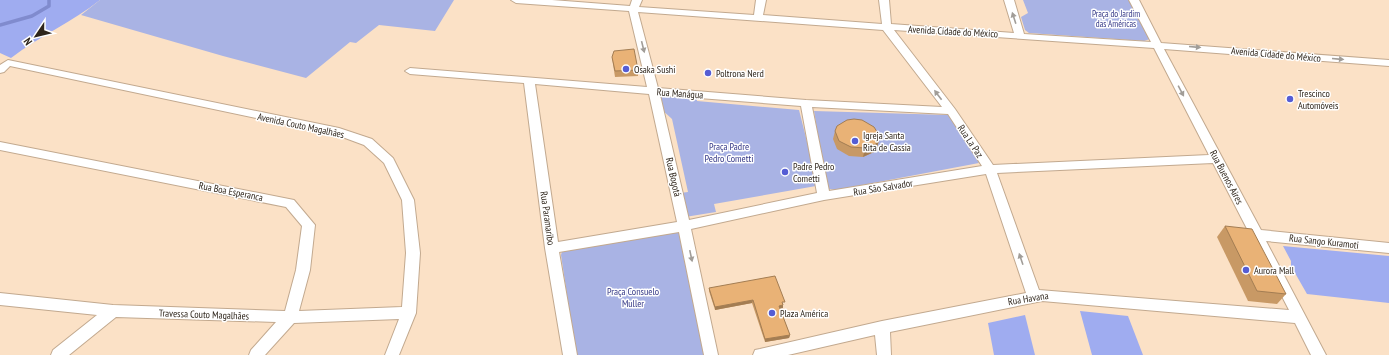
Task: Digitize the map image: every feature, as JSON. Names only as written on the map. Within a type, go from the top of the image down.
[{"type":"street","name":"Avenida Cidade do México","points":[[516,0],[635,5],[758,18],[887,28],[1156,44],[1389,63]]},
{"type":"street","points":[[758,18],[761,0]]},
{"type":"street","points":[[884,0],[887,28]]},
{"type":"street","points":[[1009,0],[1020,35]]},
{"type":"street","name":"Rua Buenos Aires","points":[[1134,0],[1258,235],[1319,355]]},
{"type":"street","name":"Rua Bogotá","points":[[635,5],[685,226],[712,355]]},
{"type":"street","name":"Rua La Paz","points":[[887,28],[951,111],[990,169],[1034,296]]},
{"type":"street","name":"Avenida Couto Magalhães","points":[[4,67],[339,132],[368,142],[389,161],[408,200],[413,253],[409,313],[392,355]]},
{"type":"street","name":"Rua Manágua","points":[[410,71],[806,103],[951,111]]},
{"type":"street","name":"Rua Paramaribo","points":[[529,80],[552,248],[570,355]]},
{"type":"street","points":[[806,103],[824,196]]},
{"type":"street","name":"Rua Boa Esperanca","points":[[0,146],[290,203],[309,225],[303,270],[290,317],[256,355]]},
{"type":"street","name":"Rua São Salvador","points":[[552,248],[685,226],[824,196],[990,169],[1217,159]]},
{"type":"street","name":"Rua Sango Kuramoti","points":[[1258,235],[1389,248]]},
{"type":"street","name":"Rua Havana","points":[[760,355],[882,327],[1034,296],[1056,295],[1300,317]]},
{"type":"street","name":"Travessa Couto Magalhães","points":[[0,299],[113,311],[290,317],[409,313]]},
{"type":"street","points":[[58,355],[113,311]]},
{"type":"street","points":[[882,327],[884,355]]},
{"type":"green space","points":[[100,0],[454,0],[435,31],[379,25],[356,43],[350,42],[306,78],[81,15]]},
{"type":"green space","name":"Praça do Jardim das Américas","points":[[1023,0],[1130,0],[1150,39],[1144,41],[1029,33],[1025,30],[1021,17],[1028,13]]},
{"type":"green space","name":"Praça Padre Pedro Cometti","points":[[663,94],[697,96],[697,101],[799,110],[818,185],[714,204],[716,212],[685,217],[680,193],[688,192],[672,119],[660,108],[659,96]]},
{"type":"green space","points":[[814,111],[949,115],[952,117],[979,163],[836,190],[829,189],[826,185]]},
{"type":"green space","name":"Praça Consuelo Muller","points":[[678,231],[708,355],[576,355],[561,255],[562,251]]},
{"type":"shaded area","points":[[0,0],[100,0],[11,58],[0,53]]},
{"type":"shaded area","points":[[1283,246],[1389,256],[1389,303],[1307,294],[1291,266],[1291,261]]},
{"type":"shaded area","points":[[1080,311],[1128,316],[1143,355],[1092,355]]},
{"type":"shaded area","points":[[1025,315],[1035,355],[994,355],[988,323]]},
{"type":"building","name":"Osaka Sushi","points":[[634,49],[638,70],[615,71],[612,57],[614,51]]},
{"type":"building","name":"Igreja Santa Rita de Cassia","points":[[847,120],[862,120],[874,127],[879,135],[879,140],[876,144],[865,148],[851,147],[839,141],[835,131],[837,126]]},
{"type":"building","points":[[1225,226],[1252,229],[1286,294],[1257,291]]},
{"type":"building","name":"Plaza América","points":[[775,276],[785,302],[782,302],[783,305],[779,306],[790,335],[765,339],[753,300],[715,307],[709,288]]},
{"type":"waterway","points":[[0,25],[32,16],[49,6],[49,0]]},
{"type":"place","name":"Osaka Sushi","points":[[626,69]]},
{"type":"place","name":"Poltrona Nerd","points":[[708,73]]},
{"type":"place","name":"Trescinco Automóveis","points":[[1290,99]]},
{"type":"place","name":"Igreja Santa Rita de Cassia","points":[[855,141]]},
{"type":"place","name":"Padre Pedro Cometti","points":[[785,172]]},
{"type":"place","name":"Aurora Mall","points":[[1246,270]]},
{"type":"place","name":"Plaza América","points":[[772,313]]}]
